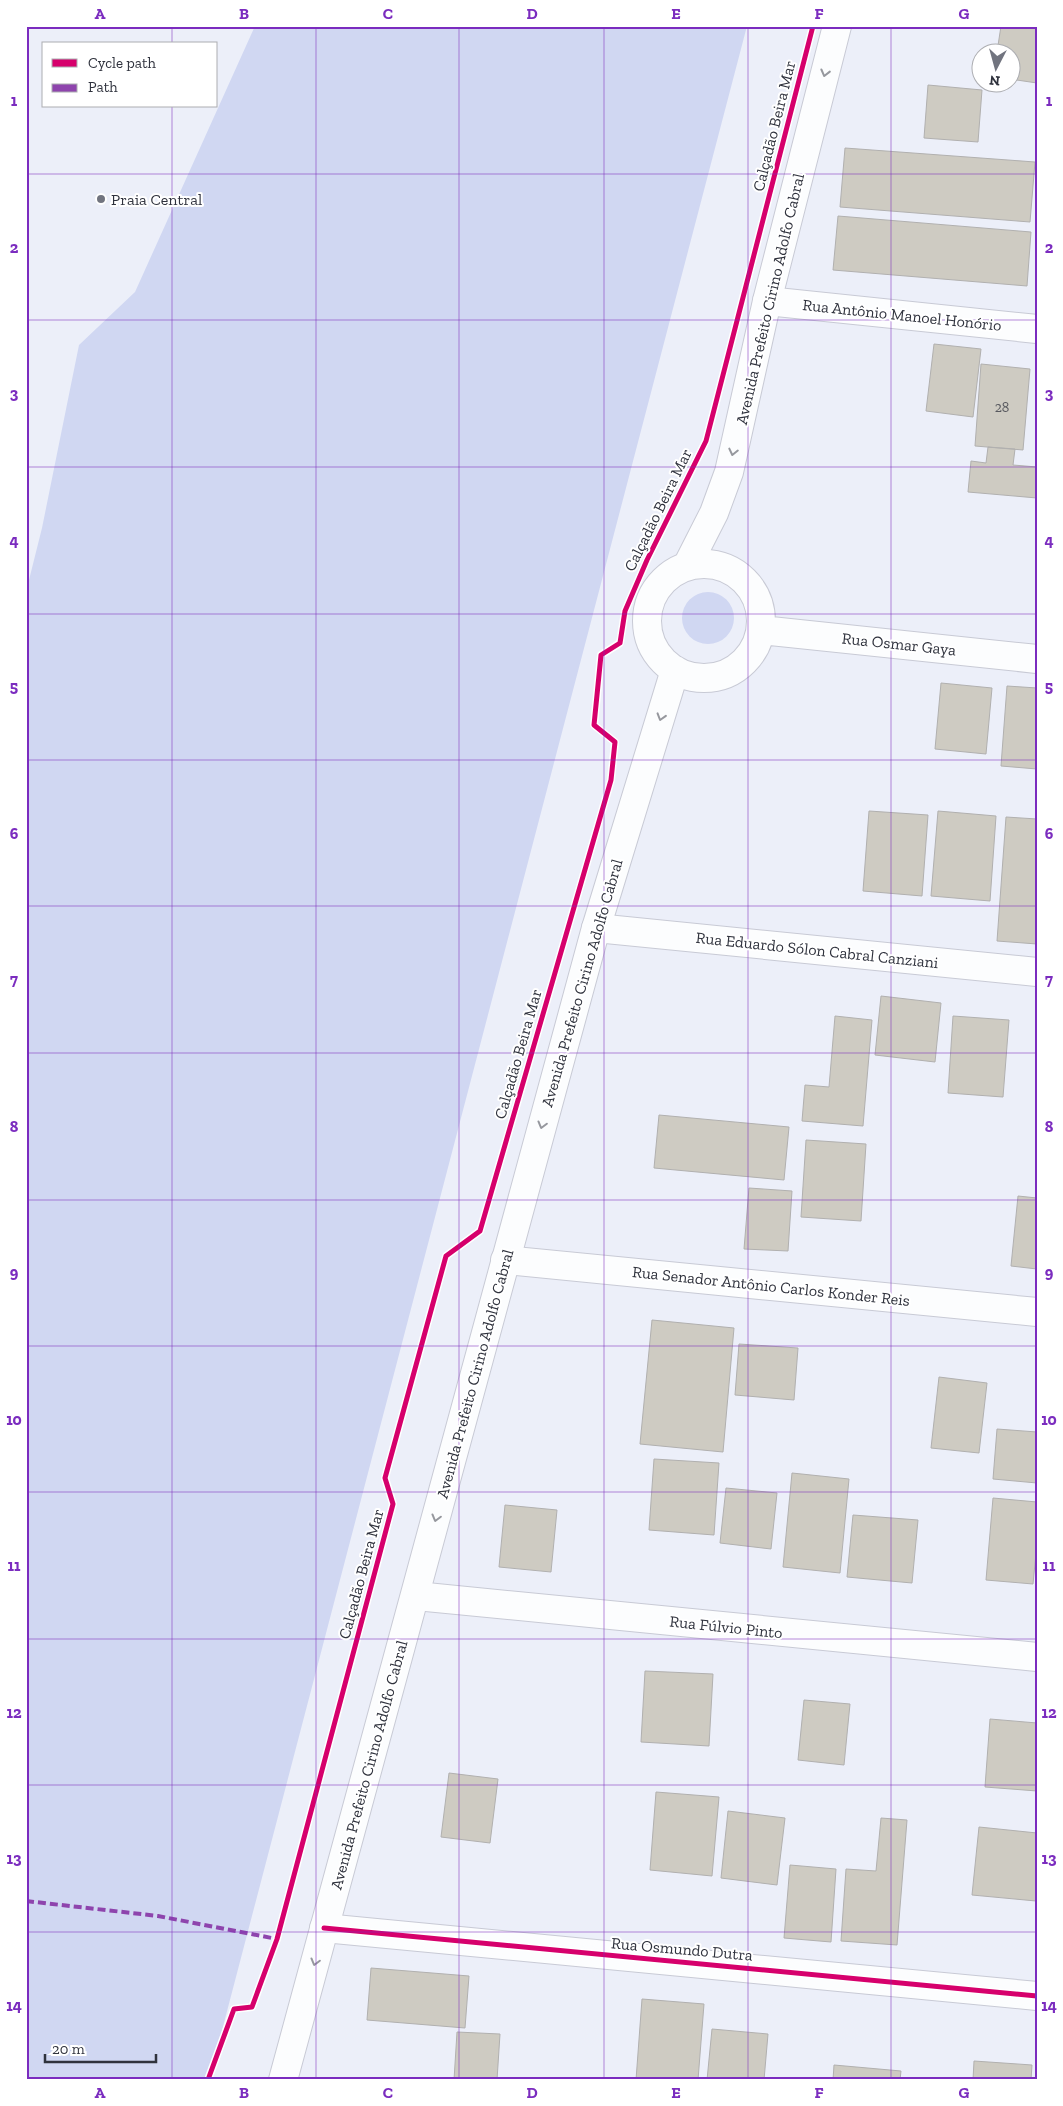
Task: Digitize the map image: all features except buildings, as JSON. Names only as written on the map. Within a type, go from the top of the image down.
[{"type":"main road","name":"Avenida Prefeito Cirino Adolfo Cabral","points":[[687,566],[714,513],[729,472],[767,301],[837,26]]},
{"type":"main road","name":"Rua Antônio Manoel Honório","points":[[767,301],[1037,329]]},
{"type":"main road","points":[[703,563],[720,565],[736,572],[748,583],[757,597],[761,613],[761,630],[756,648],[744,662],[729,673],[711,678],[692,677],[675,670],[664,662],[656,652],[648,634],[647,614],[653,593],[667,576],[687,566],[703,563]]},
{"type":"main road","name":"Rua Osmar Gaya","points":[[761,630],[1037,659]]},
{"type":"main road","name":"Avenida Prefeito Cirino Adolfo Cabral","points":[[283,2080],[596,928],[675,670]]},
{"type":"main road","name":"Rua Eduardo Sólon Cabral Canziani","points":[[596,928],[1037,972]]},
{"type":"main road","name":"Rua Senador Antônio Carlos Konder Reis","points":[[505,1260],[1037,1312]]},
{"type":"main road","name":"Rua Fúlvio Pinto","points":[[416,1596],[1037,1657]]},
{"type":"main road","name":"Rua Osmundo Dutra","points":[[324,1928],[1037,1996]]},
{"type":"shaded area","points":[[255,26],[747,26],[209,2080],[26,2080],[26,592],[42,528],[79,345],[135,292]]},
{"type":"shaded area","points":[[703,592],[713,592],[727,599],[734,613],[734,623],[727,637],[713,644],[703,644],[693,640],[686,633],[682,623],[682,613],[686,603],[693,596]]},
{"type":"marked path","points":[[26,1901],[158,1916],[277,1939]]},
{"type":"cycle path","name":"Calçadão Beira Mar","points":[[210,2080],[209,2077],[234,2009],[252,2007],[277,1939],[393,1504],[385,1478],[446,1256],[480,1231],[611,780],[615,742],[594,725],[601,655],[620,643],[625,611],[647,560],[706,441],[813,26]]},
{"type":"cycle path","points":[[324,1928],[1037,1996]]},
{"type":"place","name":"Praia Central","points":[[101,199]]}]
